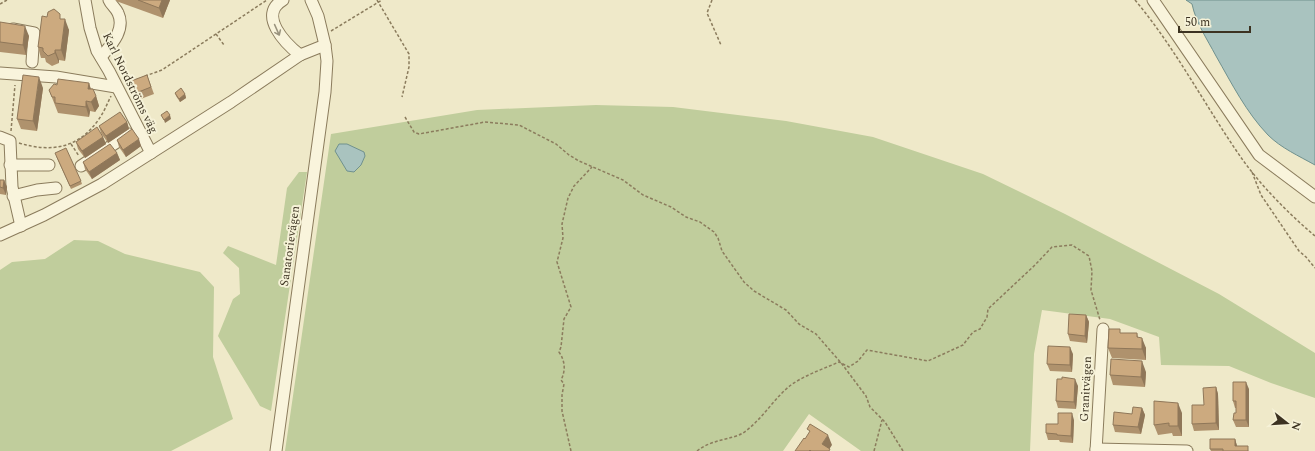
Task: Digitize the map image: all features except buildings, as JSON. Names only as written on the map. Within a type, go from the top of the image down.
[{"type":"street","name":"Karl Nordströms väg","points":[[85,0],[93,41],[150,153]]},
{"type":"street","points":[[101,57],[116,38],[120,25],[118,12],[109,0]]},
{"type":"street","points":[[283,0],[276,7],[273,19],[279,35],[300,55]]},
{"type":"street","name":"Sanatorievägen","points":[[276,451],[325,92],[327,61],[324,41],[318,16],[310,0]]},
{"type":"street","points":[[1153,0],[1259,155],[1315,197]]},
{"type":"street","points":[[6,28],[34,33],[32,62]]},
{"type":"street","points":[[0,235],[84,194],[324,41]]},
{"type":"street","points":[[0,73],[56,77],[116,87]]},
{"type":"street","points":[[82,165],[138,128]]},
{"type":"street","points":[[5,139],[10,165],[13,196],[21,226]]},
{"type":"street","points":[[10,165],[49,165]]},
{"type":"street","points":[[13,196],[37,190],[56,188]]},
{"type":"street","name":"Granitvägen","points":[[1096,450],[1103,329]]},
{"type":"street","points":[[1096,450],[1187,451]]},
{"type":"path","points":[[0,4],[7,0]]},
{"type":"path","points":[[140,78],[162,70],[267,0]]},
{"type":"path","points":[[377,0],[409,54],[409,67],[402,98]]},
{"type":"path","points":[[324,41],[382,0]]},
{"type":"path","points":[[712,0],[707,13],[721,45]]},
{"type":"path","points":[[1135,0],[1165,38],[1222,129],[1252,172],[1290,213],[1315,236]]},
{"type":"path","points":[[216,34],[224,45]]},
{"type":"path","points":[[16,75],[5,139],[46,148],[63,147],[71,144],[88,132],[95,124],[116,87]]},
{"type":"path","points":[[405,117],[414,132],[419,134],[485,122],[499,125],[519,125],[556,144],[569,155],[592,167],[623,180],[643,195],[671,207],[714,232],[718,238],[722,251],[744,282],[754,291],[786,310],[799,324],[816,334],[842,364],[866,396],[870,407],[882,419],[903,451]]},
{"type":"path","points":[[71,144],[82,165]]},
{"type":"path","points":[[571,451],[562,411],[564,384],[561,380],[564,373],[564,365],[559,352],[561,347],[564,319],[571,307],[557,262],[568,198],[574,186],[592,167]]},
{"type":"path","points":[[1252,172],[1251,174],[1261,195],[1298,251],[1306,257],[1315,268]]},
{"type":"path","points":[[697,451],[717,440],[742,433],[765,414],[791,386],[838,362],[849,367],[858,361],[867,350],[928,361],[963,345],[973,332],[980,329],[987,317],[988,309],[1036,265],[1052,247],[1072,245],[1089,256],[1092,271],[1091,290],[1103,329]]},
{"type":"path","points":[[874,451],[882,419]]},
{"type":"green space","points":[[596,105],[673,107],[786,121],[873,137],[983,174],[1065,214],[1219,294],[1315,353],[1315,398],[1271,383],[1229,366],[1161,365],[1159,337],[1110,319],[1042,310],[1034,354],[1030,451],[861,451],[809,414],[783,451],[285,451],[331,134],[477,110]]},
{"type":"green space","points":[[299,172],[307,172],[271,411],[260,406],[218,336],[233,299],[240,294],[239,268],[223,253],[228,246],[276,265],[287,188]]},
{"type":"green space","points":[[74,240],[98,241],[125,254],[200,272],[214,287],[213,357],[233,419],[171,451],[0,451],[0,270],[12,262],[45,259]]},
{"type":"water","points":[[1186,0],[1315,0],[1315,165],[1290,152],[1268,135],[1260,126],[1246,107],[1206,37],[1196,18],[1192,4]]},
{"type":"water","points":[[339,144],[347,144],[364,152],[365,156],[361,165],[354,172],[347,171],[335,151]]}]
